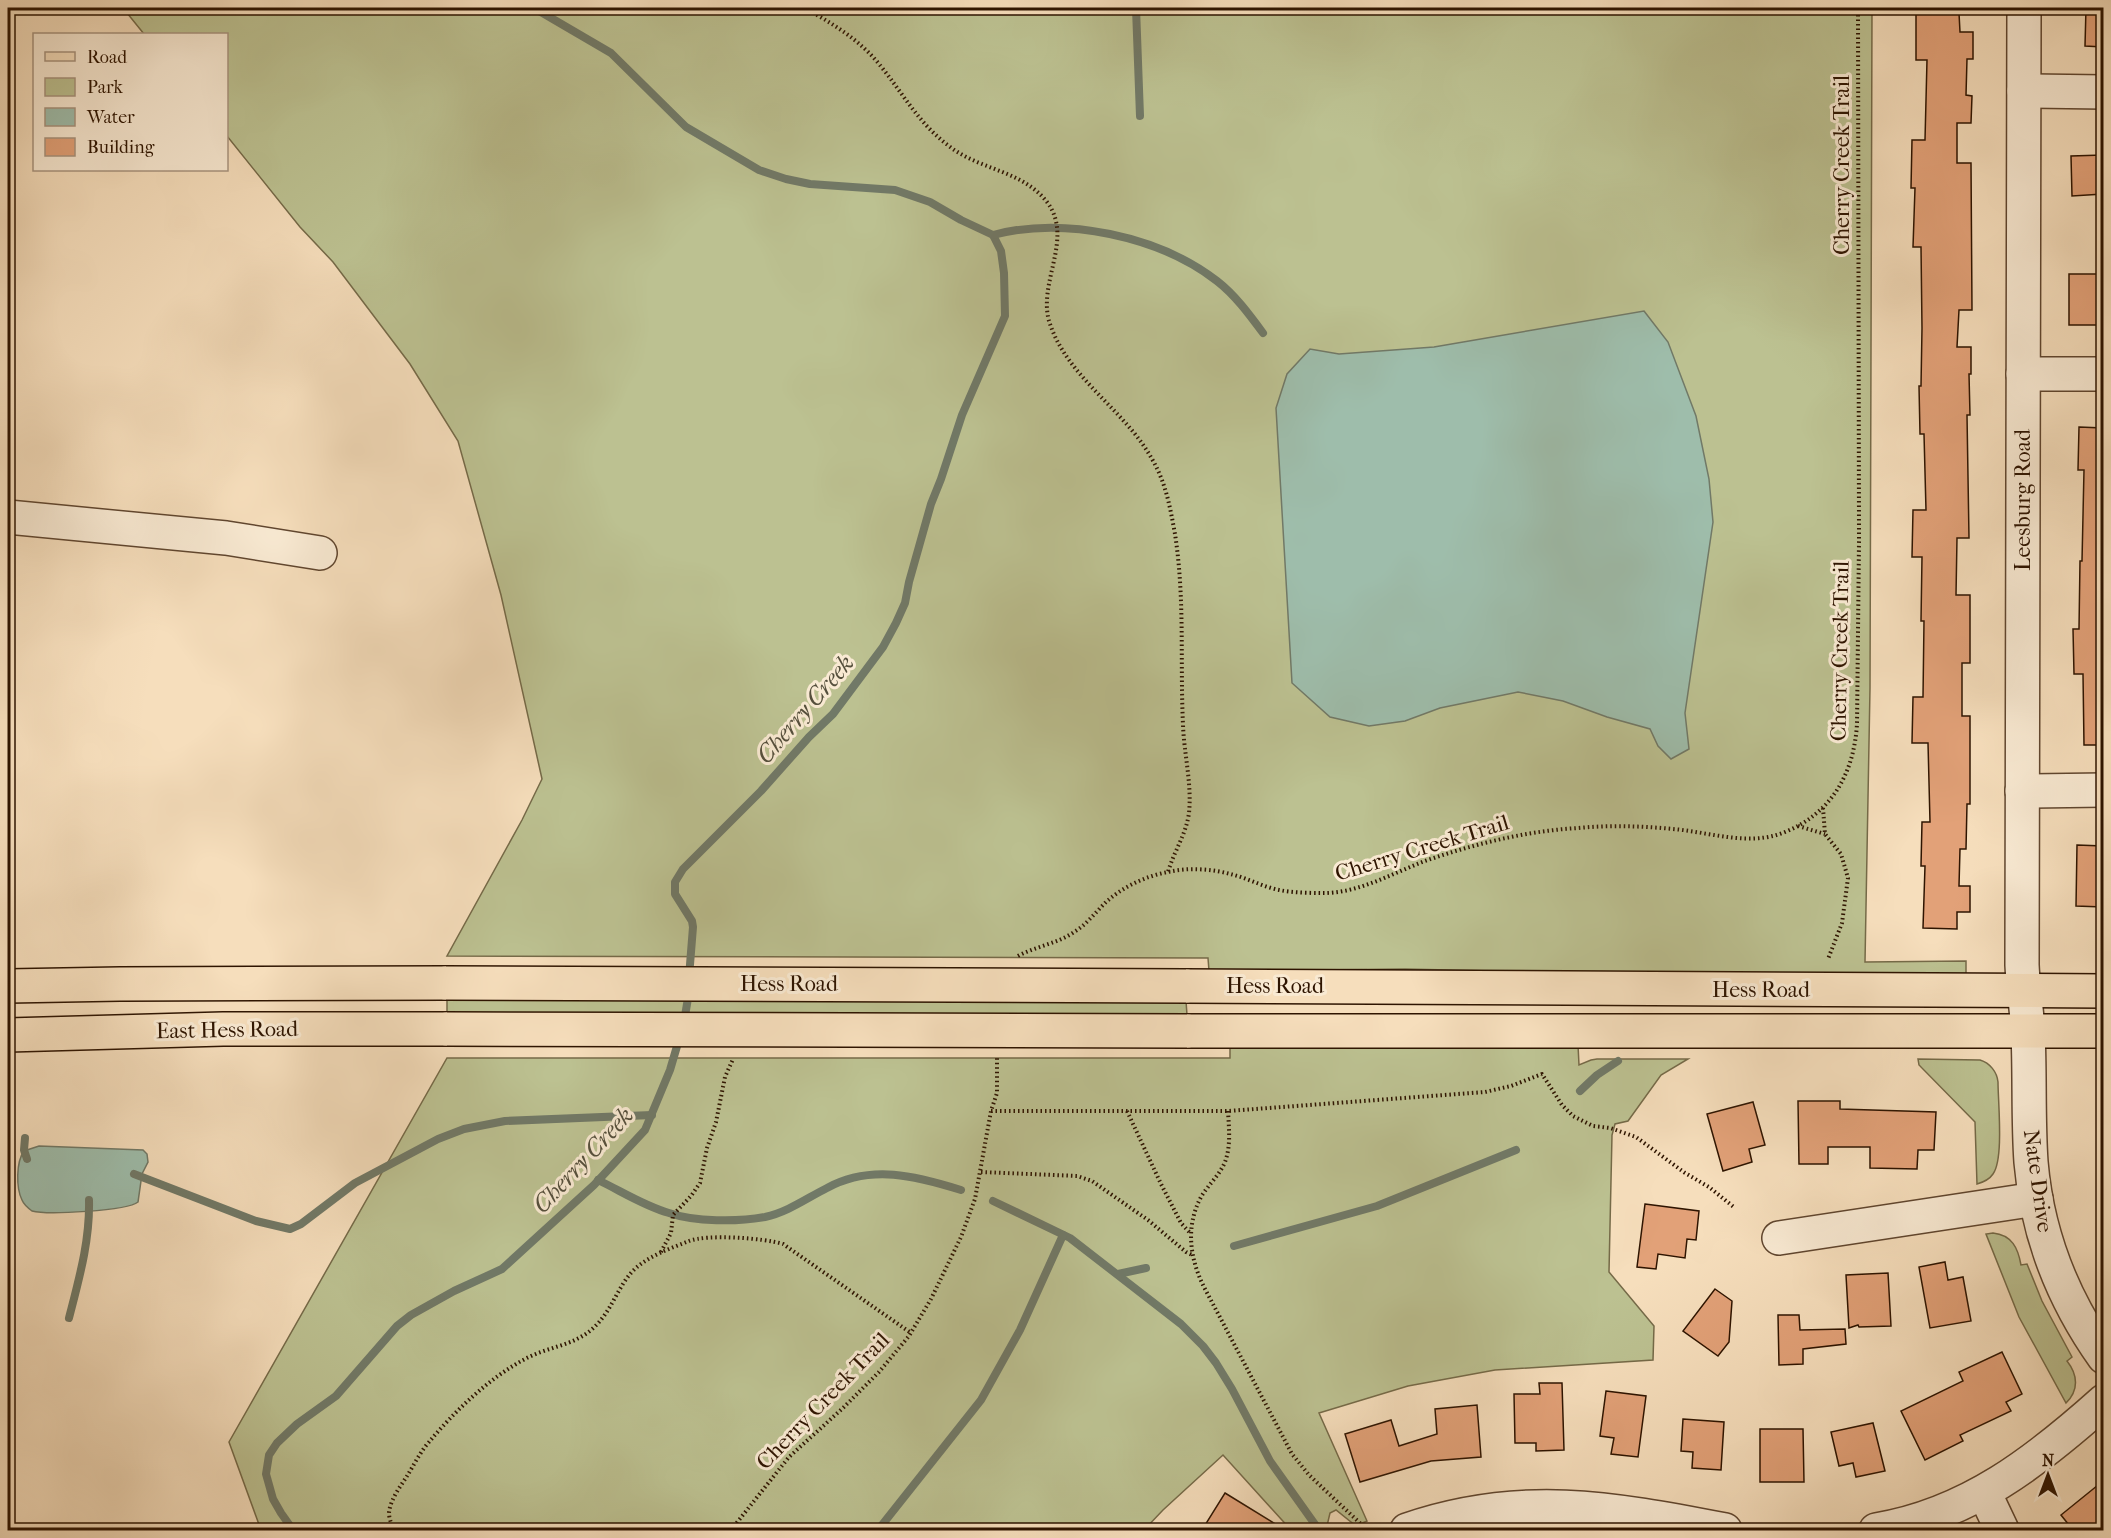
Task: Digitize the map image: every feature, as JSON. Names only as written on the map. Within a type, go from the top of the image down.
[{"type":"main road","name":"Hess Road","points":[[446,983],[2103,991]]},
{"type":"main road","name":"East Hess Road","points":[[8,987],[120,984],[446,983]]},
{"type":"main road","name":"East Hess Road","points":[[8,1035],[223,1029],[447,1029]]},
{"type":"main road","name":"Hess Road","points":[[447,1029],[2103,1031]]},
{"type":"street","name":"Leesburg Road","points":[[2023,992],[2024,8]]},
{"type":"street","points":[[2024,91],[2103,92]]},
{"type":"street","points":[[2023,374],[2103,374]]},
{"type":"street","points":[[8,518],[226,538],[320,553]]},
{"type":"street","points":[[2022,791],[2103,790]]},
{"type":"street","name":"Nate Drive","points":[[2023,992],[2028,1031],[2031,1160],[2036,1199],[2045,1240],[2060,1280],[2079,1320],[2103,1357]]},
{"type":"street","points":[[1779,1238],[2036,1199]]},
{"type":"street","points":[[1876,1530],[1936,1513],[1984,1491],[2031,1463],[2103,1401]]},
{"type":"street","points":[[1984,1491],[2002,1530]]},
{"type":"street","points":[[1407,1530],[1475,1512],[1541,1506],[1606,1509],[1725,1530]]},
{"type":"path","points":[[805,8],[849,35],[865,49],[918,118],[933,133],[959,153],[1025,182],[1047,203],[1055,216],[1057,244],[1047,293],[1049,323],[1074,365],[1134,432],[1152,458],[1166,491],[1173,524],[1183,605],[1182,707],[1189,813],[1185,830],[1168,872]]},
{"type":"path","name":"Cherry Creek Trail","points":[[1014,958],[1075,932],[1108,900],[1126,888],[1141,880],[1168,872],[1187,869],[1209,870],[1232,874],[1279,890],[1330,892],[1367,884],[1425,861],[1472,846],[1561,829],[1647,827],[1741,839],[1758,839],[1798,826],[1823,807],[1838,789],[1849,770],[1856,743],[1857,724],[1858,8]]},
{"type":"path","points":[[1823,807],[1825,834],[1841,854],[1848,878],[1842,923],[1828,959]]},
{"type":"path","points":[[1798,826],[1825,834]]},
{"type":"path","points":[[661,1253],[670,1237],[673,1215],[700,1183],[725,1077],[737,1051]]},
{"type":"path","name":"Cherry Creek Trail","points":[[731,1530],[782,1464],[867,1385],[910,1333],[938,1286],[961,1237],[975,1199],[991,1111],[998,1093],[997,1058]]},
{"type":"path","points":[[991,1111],[1228,1111],[1485,1092],[1502,1089],[1542,1074],[1562,1105],[1573,1116],[1593,1126],[1610,1128],[1636,1137],[1735,1208]]},
{"type":"path","points":[[1127,1111],[1181,1223],[1191,1234]]},
{"type":"path","points":[[1228,1111],[1230,1140],[1227,1155],[1221,1170],[1200,1199],[1193,1220],[1192,1255],[1197,1273],[1292,1454],[1304,1471],[1362,1525]]},
{"type":"path","points":[[981,1172],[1071,1176],[1092,1180],[1192,1255]]},
{"type":"path","points":[[394,1530],[389,1513],[396,1494],[428,1443],[443,1427],[484,1388],[519,1362],[573,1341],[592,1329],[609,1312],[631,1273],[650,1258],[691,1240],[706,1238],[769,1240],[783,1244],[910,1333]]},
{"type":"green space","points":[[123,8],[1872,8],[1870,688],[1865,962],[1966,961],[1966,976],[1577,973],[1405,969],[1209,971],[1208,958],[447,956],[542,779],[501,595],[458,441],[410,364],[333,262],[300,227],[228,137],[228,33],[143,33]]},
{"type":"green space","points":[[447,998],[1186,1001],[1187,1015],[447,1014]]},
{"type":"green space","points":[[1578,1045],[1579,1065],[1597,1059],[1688,1059],[1661,1075],[1628,1121],[1615,1124],[1612,1135],[1609,1272],[1654,1326],[1653,1360],[1495,1370],[1408,1386],[1319,1413],[1367,1521],[1356,1526],[1336,1510],[1330,1513],[1326,1530],[1291,1530],[1223,1455],[1144,1530],[261,1530],[229,1442],[447,1058],[1230,1058],[1230,1047]]},
{"type":"green space","points":[[1918,1059],[1980,1060],[1995,1071],[1998,1082],[1999,1144],[1996,1167],[1990,1178],[1977,1184],[1975,1122],[1919,1065]]},
{"type":"green space","points":[[1986,1234],[2005,1236],[2013,1243],[2021,1265],[2027,1264],[2042,1301],[2072,1357],[2067,1361],[2076,1382],[2073,1393],[2066,1403],[2019,1317]]},
{"type":"water","points":[[1644,311],[1668,342],[1696,416],[1709,479],[1713,522],[1685,713],[1689,749],[1671,759],[1658,746],[1650,729],[1563,701],[1518,692],[1440,708],[1405,721],[1369,726],[1330,717],[1292,683],[1276,408],[1287,374],[1310,349],[1339,354],[1434,347]]},
{"type":"water","points":[[39,1146],[143,1150],[147,1154],[148,1162],[142,1174],[138,1202],[119,1208],[86,1211],[53,1213],[32,1211],[20,1195],[18,1168],[24,1151]]},
{"type":"building","points":[[2086,8],[2103,8],[2103,47],[2085,46]]},
{"type":"building","points":[[1916,13],[1959,13],[1960,32],[1973,32],[1973,59],[1967,59],[1966,95],[1972,96],[1971,123],[1957,123],[1957,163],[1971,163],[1972,310],[1959,310],[1957,347],[1971,347],[1971,374],[1969,374],[1970,415],[1967,415],[1969,538],[1957,538],[1956,595],[1970,595],[1970,663],[1962,663],[1962,716],[1970,716],[1970,804],[1967,804],[1966,849],[1960,849],[1959,886],[1970,886],[1970,912],[1957,912],[1957,929],[1923,928],[1925,866],[1921,866],[1922,822],[1930,822],[1928,743],[1912,743],[1913,697],[1923,697],[1924,621],[1921,621],[1922,557],[1912,557],[1913,510],[1926,510],[1924,434],[1920,434],[1919,386],[1921,386],[1922,328],[1921,247],[1913,247],[1915,188],[1911,188],[1912,140],[1925,140],[1927,60],[1916,60]]},
{"type":"building","points":[[2103,155],[2103,194],[2072,196],[2071,156]]},
{"type":"building","points":[[2069,274],[2103,274],[2103,318],[2097,318],[2097,325],[2069,325]]},
{"type":"building","points":[[2079,427],[2103,428],[2103,745],[2084,745],[2083,674],[2074,674],[2073,629],[2079,629],[2084,470],[2078,470]]},
{"type":"building","points":[[2077,845],[2103,846],[2103,907],[2076,906]]},
{"type":"building","points":[[1798,1101],[1840,1101],[1840,1109],[1936,1112],[1934,1150],[1918,1150],[1917,1169],[1870,1168],[1870,1147],[1828,1147],[1828,1164],[1799,1164]]},
{"type":"building","points":[[1753,1102],[1765,1145],[1749,1149],[1752,1162],[1723,1171],[1707,1114]]},
{"type":"building","points":[[1645,1204],[1699,1211],[1696,1240],[1687,1239],[1685,1258],[1658,1254],[1656,1269],[1637,1267]]},
{"type":"building","points":[[1945,1262],[1948,1280],[1963,1277],[1971,1321],[1930,1328],[1919,1267]]},
{"type":"building","points":[[1888,1273],[1891,1326],[1859,1327],[1858,1325],[1849,1328],[1846,1275]]},
{"type":"building","points":[[1715,1289],[1732,1301],[1729,1342],[1718,1356],[1683,1331]]},
{"type":"building","points":[[1778,1315],[1799,1315],[1800,1330],[1845,1329],[1846,1344],[1803,1349],[1803,1364],[1779,1365]]},
{"type":"building","points":[[2002,1352],[2022,1394],[2006,1402],[2011,1411],[1960,1435],[1963,1441],[1925,1460],[1901,1411],[1963,1381],[1959,1372]]},
{"type":"building","points":[[1539,1383],[1562,1383],[1564,1450],[1536,1451],[1536,1443],[1515,1443],[1514,1394],[1540,1394]]},
{"type":"building","points":[[1606,1391],[1646,1396],[1638,1457],[1611,1454],[1614,1438],[1600,1436]]},
{"type":"building","points":[[1477,1405],[1481,1457],[1431,1461],[1360,1482],[1345,1434],[1391,1420],[1399,1446],[1437,1434],[1435,1409]]},
{"type":"building","points":[[1683,1419],[1724,1422],[1721,1470],[1692,1468],[1693,1452],[1681,1451]]},
{"type":"building","points":[[1873,1423],[1885,1471],[1856,1477],[1853,1463],[1839,1466],[1831,1432]]},
{"type":"building","points":[[1760,1429],[1803,1429],[1804,1482],[1760,1482]]},
{"type":"building","points":[[2103,1481],[2103,1530],[2073,1530],[2061,1515]]},
{"type":"building","points":[[1225,1493],[1285,1530],[1202,1530]]},
{"type":"waterway","name":"Cherry Creek","points":[[534,8],[611,53],[686,127],[759,170],[810,184],[895,190],[930,202],[993,235],[1001,251],[1005,316],[962,415],[931,504],[905,603],[883,647],[833,714],[809,737],[761,791],[683,869],[675,882],[675,894],[692,921],[693,927],[689,977]]},
{"type":"waterway","points":[[1136,8],[1140,116]]},
{"type":"waterway","points":[[993,235],[1021,230],[1080,229],[1110,234],[1168,252],[1194,265],[1224,286],[1263,333]]},
{"type":"waterway","name":"Cherry Creek","points":[[684,1022],[689,992]]},
{"type":"waterway","name":"Cherry Creek","points":[[293,1530],[273,1499],[266,1474],[269,1455],[277,1443],[297,1424],[336,1396],[397,1326],[411,1315],[454,1291],[502,1269],[594,1185],[645,1130],[670,1070],[680,1036]]},
{"type":"waterway","points":[[1580,1091],[1597,1075],[1618,1061]]},
{"type":"waterway","points":[[134,1174],[256,1221],[290,1229],[301,1224],[355,1183],[438,1139],[464,1129],[505,1121],[652,1115]]},
{"type":"waterway","points":[[25,1138],[24,1150],[27,1159]]},
{"type":"waterway","points":[[1234,1246],[1377,1206],[1516,1150]]},
{"type":"waterway","points":[[598,1180],[660,1210],[679,1216],[717,1220],[754,1219],[773,1215],[827,1188],[860,1176],[877,1174],[910,1177],[961,1190]]},
{"type":"waterway","points":[[69,1318],[86,1245],[89,1200]]},
{"type":"waterway","points":[[993,1201],[1070,1238],[1181,1324],[1203,1346],[1232,1389],[1270,1461],[1319,1530]]},
{"type":"waterway","points":[[878,1530],[981,1400],[1020,1330],[1063,1235]]},
{"type":"waterway","points":[[1118,1274],[1146,1268]]}]
